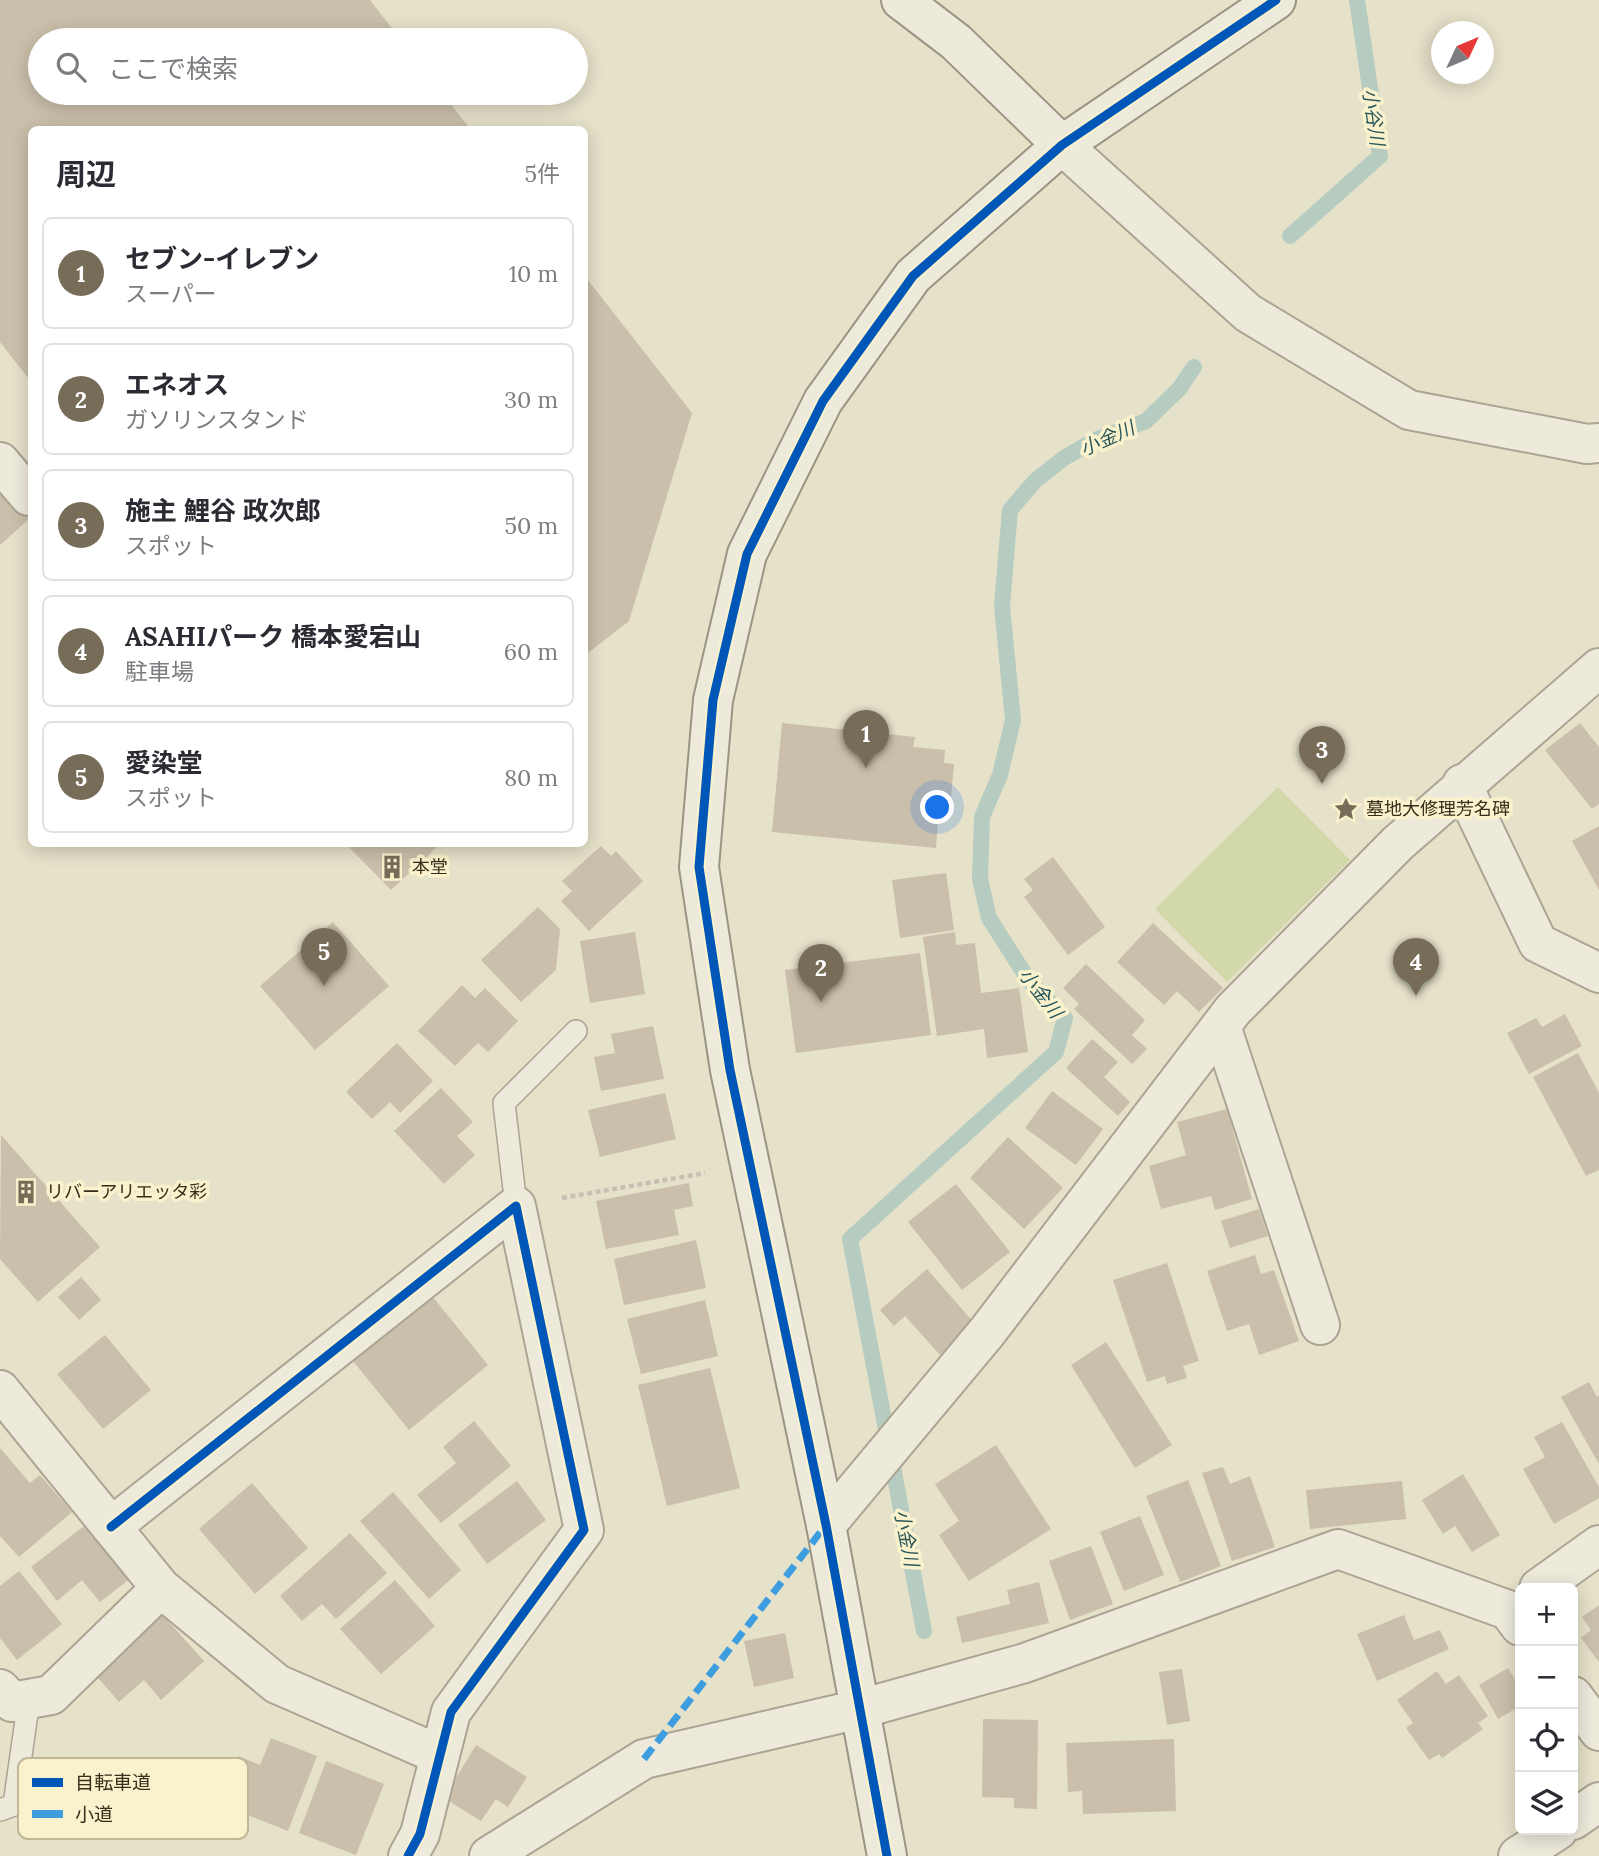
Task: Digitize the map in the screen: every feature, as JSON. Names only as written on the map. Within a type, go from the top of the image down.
[{"type":"street","points":[[901,0],[956,42],[1062,145],[1248,313],[1409,410],[1587,444],[1599,443]]},
{"type":"street","points":[[887,1856],[826,1525],[730,1070],[699,867],[713,700],[747,554],[823,401],[913,276],[1062,145],[1276,0]]},
{"type":"street","points":[[0,463],[28,495]]},
{"type":"street","points":[[826,1525],[987,1332],[1221,1026],[1398,843],[1462,784],[1599,668]]},
{"type":"street","points":[[1462,784],[1538,943],[1599,974]]},
{"type":"street","points":[[1221,1026],[1321,1325]]},
{"type":"street","points":[[111,1527],[516,1206],[584,1530],[451,1712],[421,1834],[408,1856]]},
{"type":"street","points":[[0,1390],[162,1588],[277,1684],[440,1755]]},
{"type":"street","points":[[1546,1583],[1599,1545]]},
{"type":"street","points":[[489,1856],[643,1759],[860,1709],[1024,1664],[1338,1549],[1515,1612]]},
{"type":"street","points":[[14,1694],[51,1695],[162,1588]]},
{"type":"street","points":[[1578,1703],[1599,1731]]},
{"type":"street","points":[[1578,1817],[1599,1802]]},
{"type":"street","points":[[1518,1856],[1550,1835]]},
{"type":"lane","points":[[516,1206],[504,1102],[576,1031]]},
{"type":"lane","points":[[0,1810],[14,1805],[14,1694]]},
{"type":"path","points":[[516,1206],[750,1165]]},
{"type":"green space","points":[[1278,787],[1350,860],[1227,982],[1155,909]]},
{"type":"building","points":[[0,0],[370,0],[392,28],[28,28],[28,105],[451,105],[468,126],[28,126],[28,378],[0,342]]},
{"type":"building","points":[[588,280],[692,413],[629,621],[588,653]]},
{"type":"building","points":[[0,487],[28,520],[0,545]]},
{"type":"building","points":[[782,723],[915,737],[913,747],[945,750],[944,763],[954,764],[949,820],[938,819],[936,848],[772,832]]},
{"type":"building","points":[[1580,723],[1599,747],[1599,804],[1592,809],[1545,750]]},
{"type":"building","points":[[1599,826],[1599,890],[1572,841]]},
{"type":"building","points":[[601,846],[611,856],[616,851],[643,881],[589,931],[561,901],[572,891],[562,881]]},
{"type":"building","name":"本堂","points":[[349,847],[437,847],[391,890]]},
{"type":"building","points":[[1053,857],[1105,927],[1068,955],[1024,897],[1033,890],[1024,879]]},
{"type":"building","points":[[946,873],[954,930],[900,938],[892,880]]},
{"type":"building","points":[[538,907],[560,929],[556,970],[521,1002],[481,960]]},
{"type":"building","points":[[333,922],[389,986],[315,1050],[260,986]]},
{"type":"building","points":[[1153,923],[1223,988],[1199,1012],[1177,991],[1164,1005],[1117,962]]},
{"type":"building","points":[[635,932],[645,994],[590,1003],[580,941]]},
{"type":"building","points":[[955,932],[956,945],[975,943],[981,993],[1019,988],[1028,1052],[987,1058],[984,1029],[937,1036],[923,937]]},
{"type":"building","points":[[920,953],[931,1035],[796,1053],[785,970]]},
{"type":"building","points":[[1086,964],[1145,1020],[1132,1035],[1147,1049],[1132,1064],[1074,1009],[1079,1004],[1063,988]]},
{"type":"building","points":[[462,985],[475,998],[485,988],[518,1021],[488,1052],[478,1043],[455,1066],[418,1031]]},
{"type":"building","points":[[1565,1014],[1582,1046],[1529,1074],[1507,1033],[1536,1018],[1542,1027]]},
{"type":"building","points":[[653,1026],[664,1079],[601,1091],[594,1057],[615,1053],[611,1034]]},
{"type":"building","points":[[1092,1039],[1118,1062],[1104,1077],[1130,1102],[1118,1116],[1066,1068]]},
{"type":"building","points":[[397,1043],[433,1081],[400,1113],[390,1102],[372,1119],[346,1092]]},
{"type":"building","points":[[1578,1053],[1599,1093],[1599,1170],[1586,1176],[1533,1077]]},
{"type":"building","points":[[441,1088],[473,1122],[457,1136],[475,1155],[444,1184],[394,1131]]},
{"type":"building","points":[[1052,1091],[1103,1129],[1076,1165],[1025,1128]]},
{"type":"building","points":[[665,1093],[676,1139],[600,1157],[588,1110]]},
{"type":"building","points":[[1227,1109],[1252,1199],[1215,1210],[1211,1196],[1161,1209],[1149,1166],[1186,1155],[1177,1122]]},
{"type":"building","name":"リバーアリエッタ彩","points":[[1,1135],[100,1247],[38,1302],[0,1259]]},
{"type":"building","points":[[1008,1137],[1063,1188],[1024,1229],[970,1178]]},
{"type":"building","points":[[689,1183],[693,1206],[674,1210],[679,1235],[606,1249],[596,1201]]},
{"type":"building","points":[[956,1184],[1010,1252],[962,1290],[908,1222]]},
{"type":"building","points":[[1259,1209],[1268,1236],[1230,1248],[1221,1221]]},
{"type":"building","points":[[696,1240],[706,1288],[624,1305],[614,1259]]},
{"type":"building","points":[[1255,1255],[1261,1274],[1274,1270],[1299,1341],[1259,1355],[1249,1324],[1227,1331],[1207,1271]]},
{"type":"building","points":[[1167,1263],[1199,1361],[1183,1366],[1187,1378],[1167,1384],[1165,1376],[1147,1382],[1113,1280]]},
{"type":"building","points":[[927,1269],[975,1324],[940,1355],[905,1316],[894,1326],[880,1310]]},
{"type":"building","points":[[81,1277],[101,1300],[79,1320],[58,1297]]},
{"type":"building","points":[[432,1296],[488,1365],[409,1430],[353,1361]]},
{"type":"building","points":[[705,1300],[718,1356],[641,1374],[627,1319]]},
{"type":"building","points":[[105,1335],[151,1390],[103,1429],[57,1374]]},
{"type":"building","points":[[1106,1342],[1172,1445],[1135,1468],[1071,1365]]},
{"type":"building","points":[[710,1368],[740,1488],[667,1506],[638,1385]]},
{"type":"building","points":[[1589,1382],[1597,1397],[1599,1395],[1599,1464],[1561,1397]]},
{"type":"building","points":[[474,1421],[511,1466],[441,1523],[417,1495],[456,1463],[443,1447]]},
{"type":"building","points":[[1562,1422],[1599,1487],[1599,1498],[1554,1524],[1523,1469],[1545,1457],[1534,1437]]},
{"type":"building","points":[[996,1445],[1051,1529],[969,1581],[939,1535],[959,1521],[935,1484]]},
{"type":"building","points":[[0,1448],[30,1483],[40,1475],[72,1512],[19,1557],[0,1536]]},
{"type":"building","points":[[1223,1467],[1230,1484],[1250,1476],[1275,1547],[1232,1561],[1202,1473]]},
{"type":"building","points":[[1463,1474],[1500,1535],[1472,1552],[1455,1526],[1443,1534],[1422,1500]]},
{"type":"building","points":[[1188,1480],[1221,1566],[1180,1582],[1146,1496]]},
{"type":"building","points":[[517,1481],[546,1520],[487,1564],[458,1525]]},
{"type":"building","points":[[1402,1481],[1406,1519],[1310,1529],[1306,1490]]},
{"type":"building","points":[[252,1483],[308,1548],[255,1594],[199,1529]]},
{"type":"building","points":[[393,1492],[461,1570],[429,1599],[360,1521]]},
{"type":"building","points":[[1140,1516],[1164,1575],[1124,1591],[1100,1532]]},
{"type":"building","points":[[88,1523],[131,1578],[100,1602],[82,1580],[57,1601],[31,1567]]},
{"type":"building","points":[[350,1533],[387,1573],[336,1619],[322,1604],[302,1621],[280,1596]]},
{"type":"building","points":[[1091,1546],[1113,1604],[1070,1620],[1049,1561]]},
{"type":"building","points":[[19,1571],[62,1624],[17,1660],[0,1638],[0,1586]]},
{"type":"building","points":[[395,1580],[435,1626],[381,1674],[340,1629]]},
{"type":"building","points":[[1039,1582],[1049,1623],[962,1643],[956,1617],[1010,1604],[1007,1590]]},
{"type":"building","points":[[1599,1605],[1599,1662],[1581,1638],[1591,1630],[1582,1617]]},
{"type":"building","points":[[159,1611],[204,1661],[161,1700],[144,1680],[119,1702],[92,1671]]},
{"type":"building","points":[[1404,1615],[1414,1640],[1440,1630],[1449,1649],[1377,1681],[1357,1634]]},
{"type":"building","points":[[785,1633],[794,1678],[754,1687],[744,1641]]},
{"type":"building","points":[[1508,1668],[1515,1680],[1515,1709],[1498,1719],[1479,1685]]},
{"type":"building","points":[[1182,1669],[1190,1721],[1167,1725],[1159,1672]]},
{"type":"building","points":[[1437,1671],[1446,1684],[1459,1675],[1488,1716],[1478,1723],[1483,1729],[1442,1758],[1439,1754],[1429,1760],[1406,1728],[1413,1723],[1397,1700]]},
{"type":"building","points":[[983,1719],[1038,1720],[1037,1809],[1014,1808],[1014,1798],[982,1797]]},
{"type":"building","points":[[271,1738],[317,1756],[288,1831],[248,1815],[248,1760],[260,1765]]},
{"type":"building","points":[[1174,1739],[1176,1811],[1083,1814],[1082,1791],[1068,1792],[1066,1743]]},
{"type":"building","points":[[476,1745],[527,1777],[508,1807],[496,1799],[481,1821],[444,1798]]},
{"type":"building","points":[[326,1761],[384,1784],[356,1855],[299,1833]]},
{"type":"waterway","name":"小谷川","points":[[1290,236],[1380,156],[1357,0]]},
{"type":"waterway","name":"小金川","points":[[924,1631],[850,1239],[1056,1052],[1065,1018],[1029,981],[989,918],[980,879],[982,817],[1000,775],[1013,720],[1002,606],[1010,510],[1036,480],[1064,458],[1095,440],[1146,421],[1179,389],[1194,367]]},
{"type":"marked path","points":[[644,1759],[826,1525]]},
{"type":"cycle path","points":[[887,1856],[826,1525],[730,1070],[699,867],[713,700],[747,554],[823,401],[913,276],[1062,145],[1276,0]]},
{"type":"cycle path","points":[[111,1527],[516,1206],[584,1530],[451,1712],[420,1834],[408,1856]]},
{"type":"place","name":"セブン-イレブン","points":[[866,768]]},
{"type":"place","name":"施主 鯉谷 政次郎","points":[[1322,784]]},
{"type":"place","name":"墓地大修理芳名碑","points":[[1346,809]]},
{"type":"place","name":"本堂","points":[[392,867]]},
{"type":"place","name":"愛染堂","points":[[324,986]]},
{"type":"place","name":"ASAHIパーク 橋本愛宕山","points":[[1416,996]]},
{"type":"place","name":"エネオス","points":[[821,1002]]},
{"type":"place","name":"リバーアリエッタ彩","points":[[26,1192]]}]
